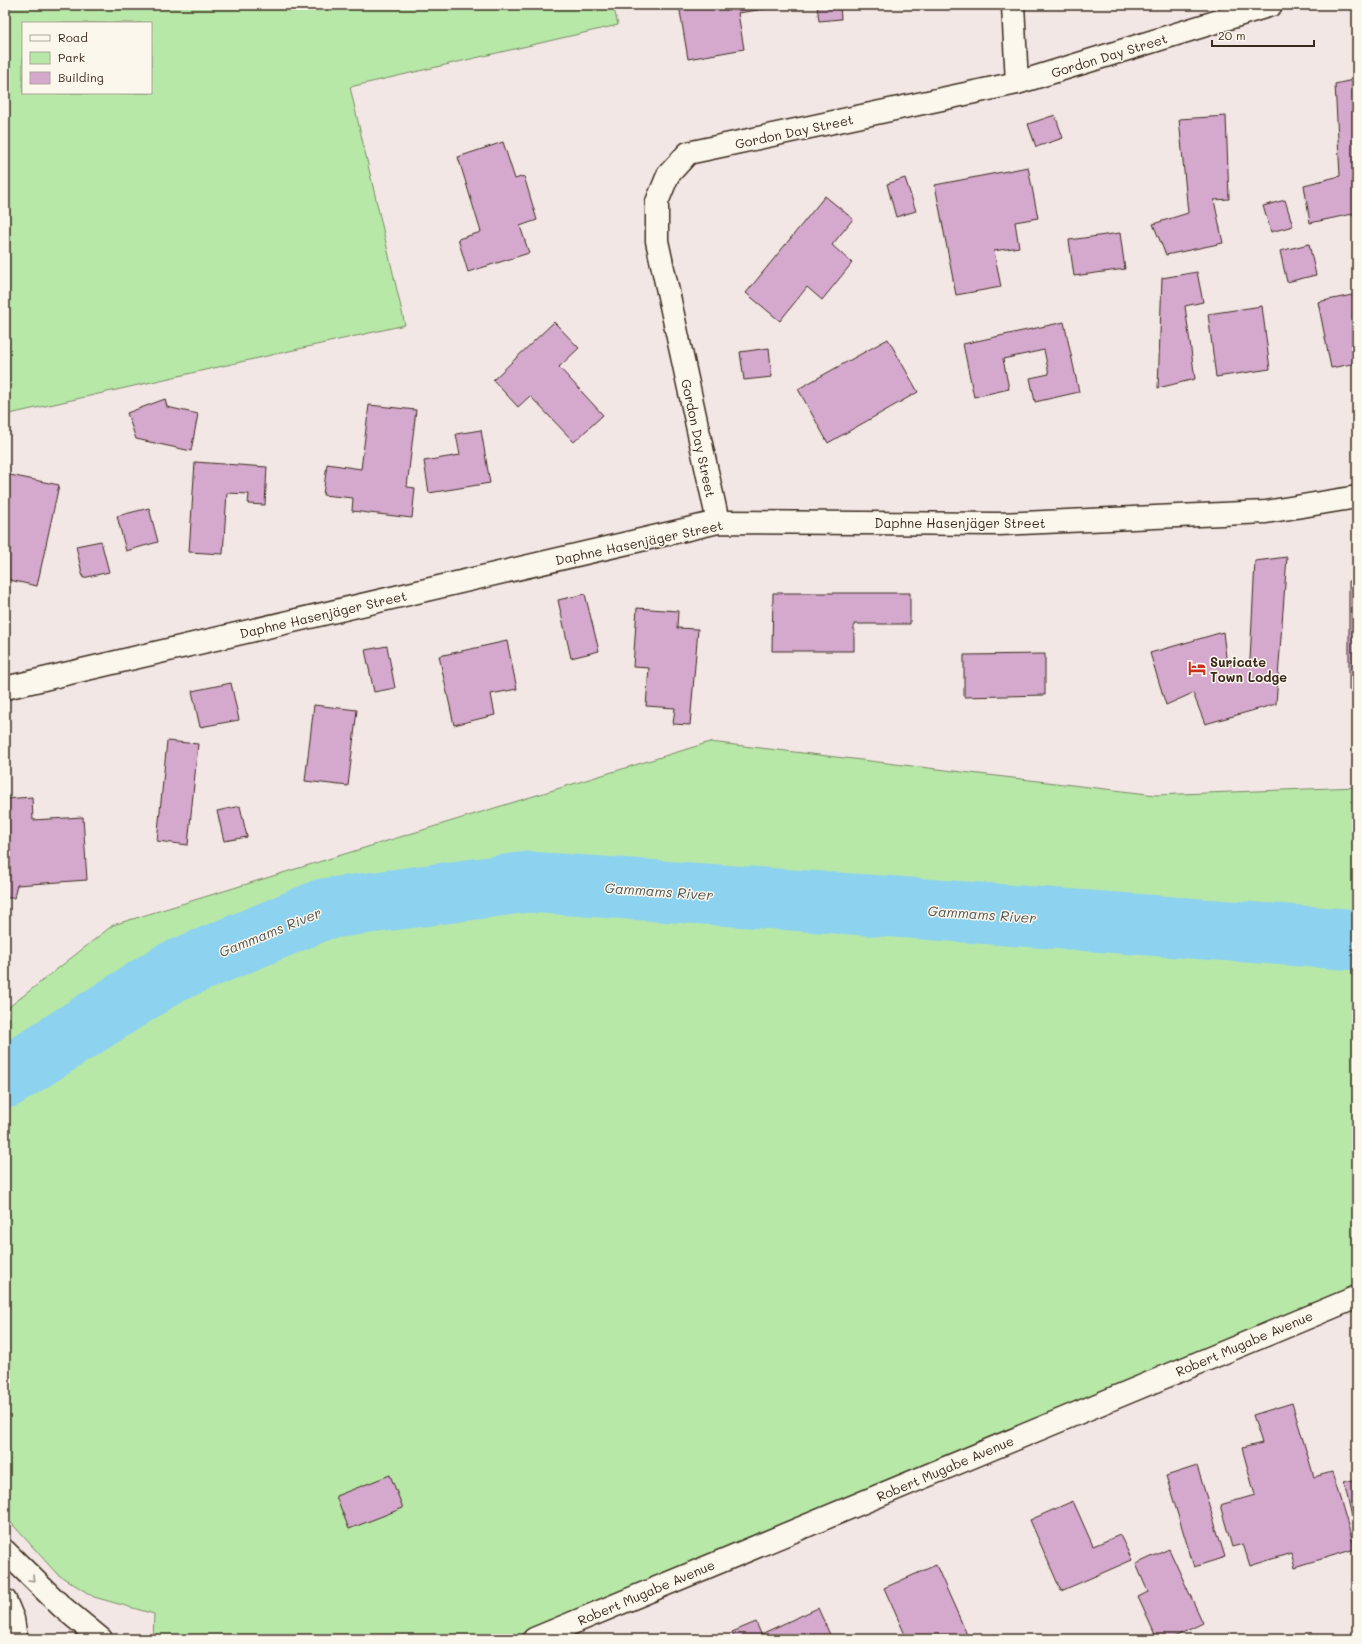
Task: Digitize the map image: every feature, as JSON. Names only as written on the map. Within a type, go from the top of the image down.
[{"type":"street","points":[[1013,5],[1017,83]]},
{"type":"street","name":"Gordon Day Street","points":[[718,522],[657,241],[656,202],[668,175],[688,153],[1017,83],[1271,5]]},
{"type":"street","name":"Daphne Hasenjäger Street","points":[[5,688],[718,522],[999,524],[1266,512],[1357,497]]},
{"type":"street","name":"Robert Mugabe Avenue","points":[[534,1639],[1357,1297]]},
{"type":"street","points":[[5,1551],[61,1606],[101,1639]]},
{"type":"street","points":[[5,1600],[13,1619],[16,1639]]},
{"type":"green space","points":[[5,5],[613,5],[618,25],[350,87],[405,325],[5,415]]},
{"type":"green space","points":[[710,742],[1156,795],[1357,787],[1357,1297],[534,1639],[153,1639],[154,1614],[94,1597],[57,1574],[5,1516],[5,1040],[7,1039],[9,1007],[113,925]]},
{"type":"building","points":[[679,5],[784,6],[738,13],[744,49],[688,59]]},
{"type":"building","points":[[817,5],[840,5],[841,19],[819,21]]},
{"type":"building","points":[[1357,79],[1357,213],[1310,223],[1304,185],[1340,176],[1335,84]]},
{"type":"building","points":[[1055,115],[1063,138],[1036,147],[1028,124]]},
{"type":"building","points":[[1226,116],[1229,199],[1214,200],[1223,243],[1166,255],[1153,224],[1188,213],[1179,119]]},
{"type":"building","points":[[503,142],[515,179],[524,176],[537,220],[520,226],[529,253],[468,272],[458,239],[481,232],[458,157]]},
{"type":"building","points":[[1028,167],[1038,218],[1015,222],[1019,247],[994,251],[1001,287],[956,295],[935,185]]},
{"type":"building","points":[[905,178],[916,211],[896,217],[887,184]]},
{"type":"building","points":[[825,196],[853,219],[832,245],[852,263],[822,300],[807,287],[780,321],[746,293]]},
{"type":"building","points":[[1285,200],[1293,226],[1271,232],[1263,206]]},
{"type":"building","points":[[1120,233],[1125,269],[1074,276],[1069,240]]},
{"type":"building","points":[[1309,244],[1316,275],[1287,282],[1280,251]]},
{"type":"building","points":[[1197,272],[1203,302],[1185,306],[1195,379],[1158,388],[1162,278]]},
{"type":"building","points":[[1357,294],[1357,363],[1331,368],[1318,302]]},
{"type":"building","points":[[1262,306],[1270,369],[1216,377],[1208,314]]},
{"type":"building","points":[[554,322],[579,348],[559,367],[603,415],[574,442],[530,396],[518,407],[493,380]]},
{"type":"building","points":[[1064,322],[1079,392],[1035,402],[1030,378],[1049,374],[1044,350],[1003,359],[1009,389],[974,397],[963,344]]},
{"type":"building","points":[[888,339],[918,392],[828,443],[798,389]]},
{"type":"building","points":[[769,348],[772,377],[744,380],[740,352]]},
{"type":"building","points":[[165,399],[167,407],[198,414],[191,451],[136,439],[127,413]]},
{"type":"building","points":[[369,405],[416,410],[407,487],[415,488],[412,518],[352,511],[353,498],[323,495],[327,464],[361,469]]},
{"type":"building","points":[[481,430],[490,483],[429,493],[424,461],[460,455],[456,434]]},
{"type":"building","points":[[195,462],[267,467],[265,505],[248,504],[249,494],[227,493],[223,554],[189,552]]},
{"type":"building","points":[[5,474],[59,485],[37,586],[5,579],[5,554],[10,530],[5,529]]},
{"type":"building","points":[[149,508],[158,542],[126,551],[117,516]]},
{"type":"building","points":[[101,541],[109,572],[83,578],[76,546]]},
{"type":"building","points":[[1287,557],[1276,704],[1205,724],[1193,693],[1166,705],[1150,653],[1223,632],[1227,665],[1250,660],[1255,561]]},
{"type":"building","points":[[1349,581],[1357,581],[1357,690],[1349,690]]},
{"type":"building","points":[[773,593],[910,593],[910,624],[854,624],[854,651],[772,651]]},
{"type":"building","points":[[585,594],[599,651],[571,658],[558,600]]},
{"type":"building","points":[[637,608],[678,611],[677,628],[698,629],[690,725],[673,724],[675,708],[646,706],[649,668],[633,667]]},
{"type":"building","points":[[507,641],[517,689],[491,694],[495,715],[454,725],[439,656]]},
{"type":"building","points":[[387,646],[395,688],[374,692],[365,650]]},
{"type":"building","points":[[1045,654],[1045,695],[964,697],[964,655]]},
{"type":"building","points":[[231,683],[239,720],[200,727],[192,691]]},
{"type":"building","points":[[314,705],[357,710],[348,786],[305,781]]},
{"type":"building","points":[[167,741],[198,744],[188,845],[157,841]]},
{"type":"building","points":[[32,797],[33,820],[83,817],[87,880],[17,885],[14,898],[5,898],[5,799]]},
{"type":"building","points":[[240,806],[247,837],[224,841],[217,811]]},
{"type":"building","points":[[1292,1403],[1314,1477],[1332,1472],[1355,1549],[1295,1567],[1291,1553],[1250,1566],[1243,1544],[1232,1547],[1220,1505],[1255,1495],[1242,1448],[1262,1443],[1253,1415]]},
{"type":"building","points":[[1197,1466],[1225,1557],[1194,1567],[1166,1476]]},
{"type":"building","points":[[390,1475],[403,1508],[349,1529],[336,1496]]},
{"type":"building","points":[[1357,1479],[1357,1534],[1356,1534],[1344,1482]]},
{"type":"building","points":[[1073,1501],[1093,1546],[1120,1535],[1132,1560],[1061,1591],[1030,1520]]},
{"type":"building","points":[[1169,1549],[1203,1623],[1170,1639],[1157,1639],[1138,1597],[1148,1592],[1136,1564]]},
{"type":"building","points":[[936,1565],[969,1639],[907,1639],[884,1588]]},
{"type":"building","points":[[818,1608],[832,1639],[735,1639],[732,1632],[756,1622],[761,1634]]},
{"type":"waterway","name":"Gammams River","points":[[5,1078],[170,973],[324,909],[528,882],[1357,940]]},
{"type":"place","name":"Suricate Town Lodge","points":[[1197,668]]}]
